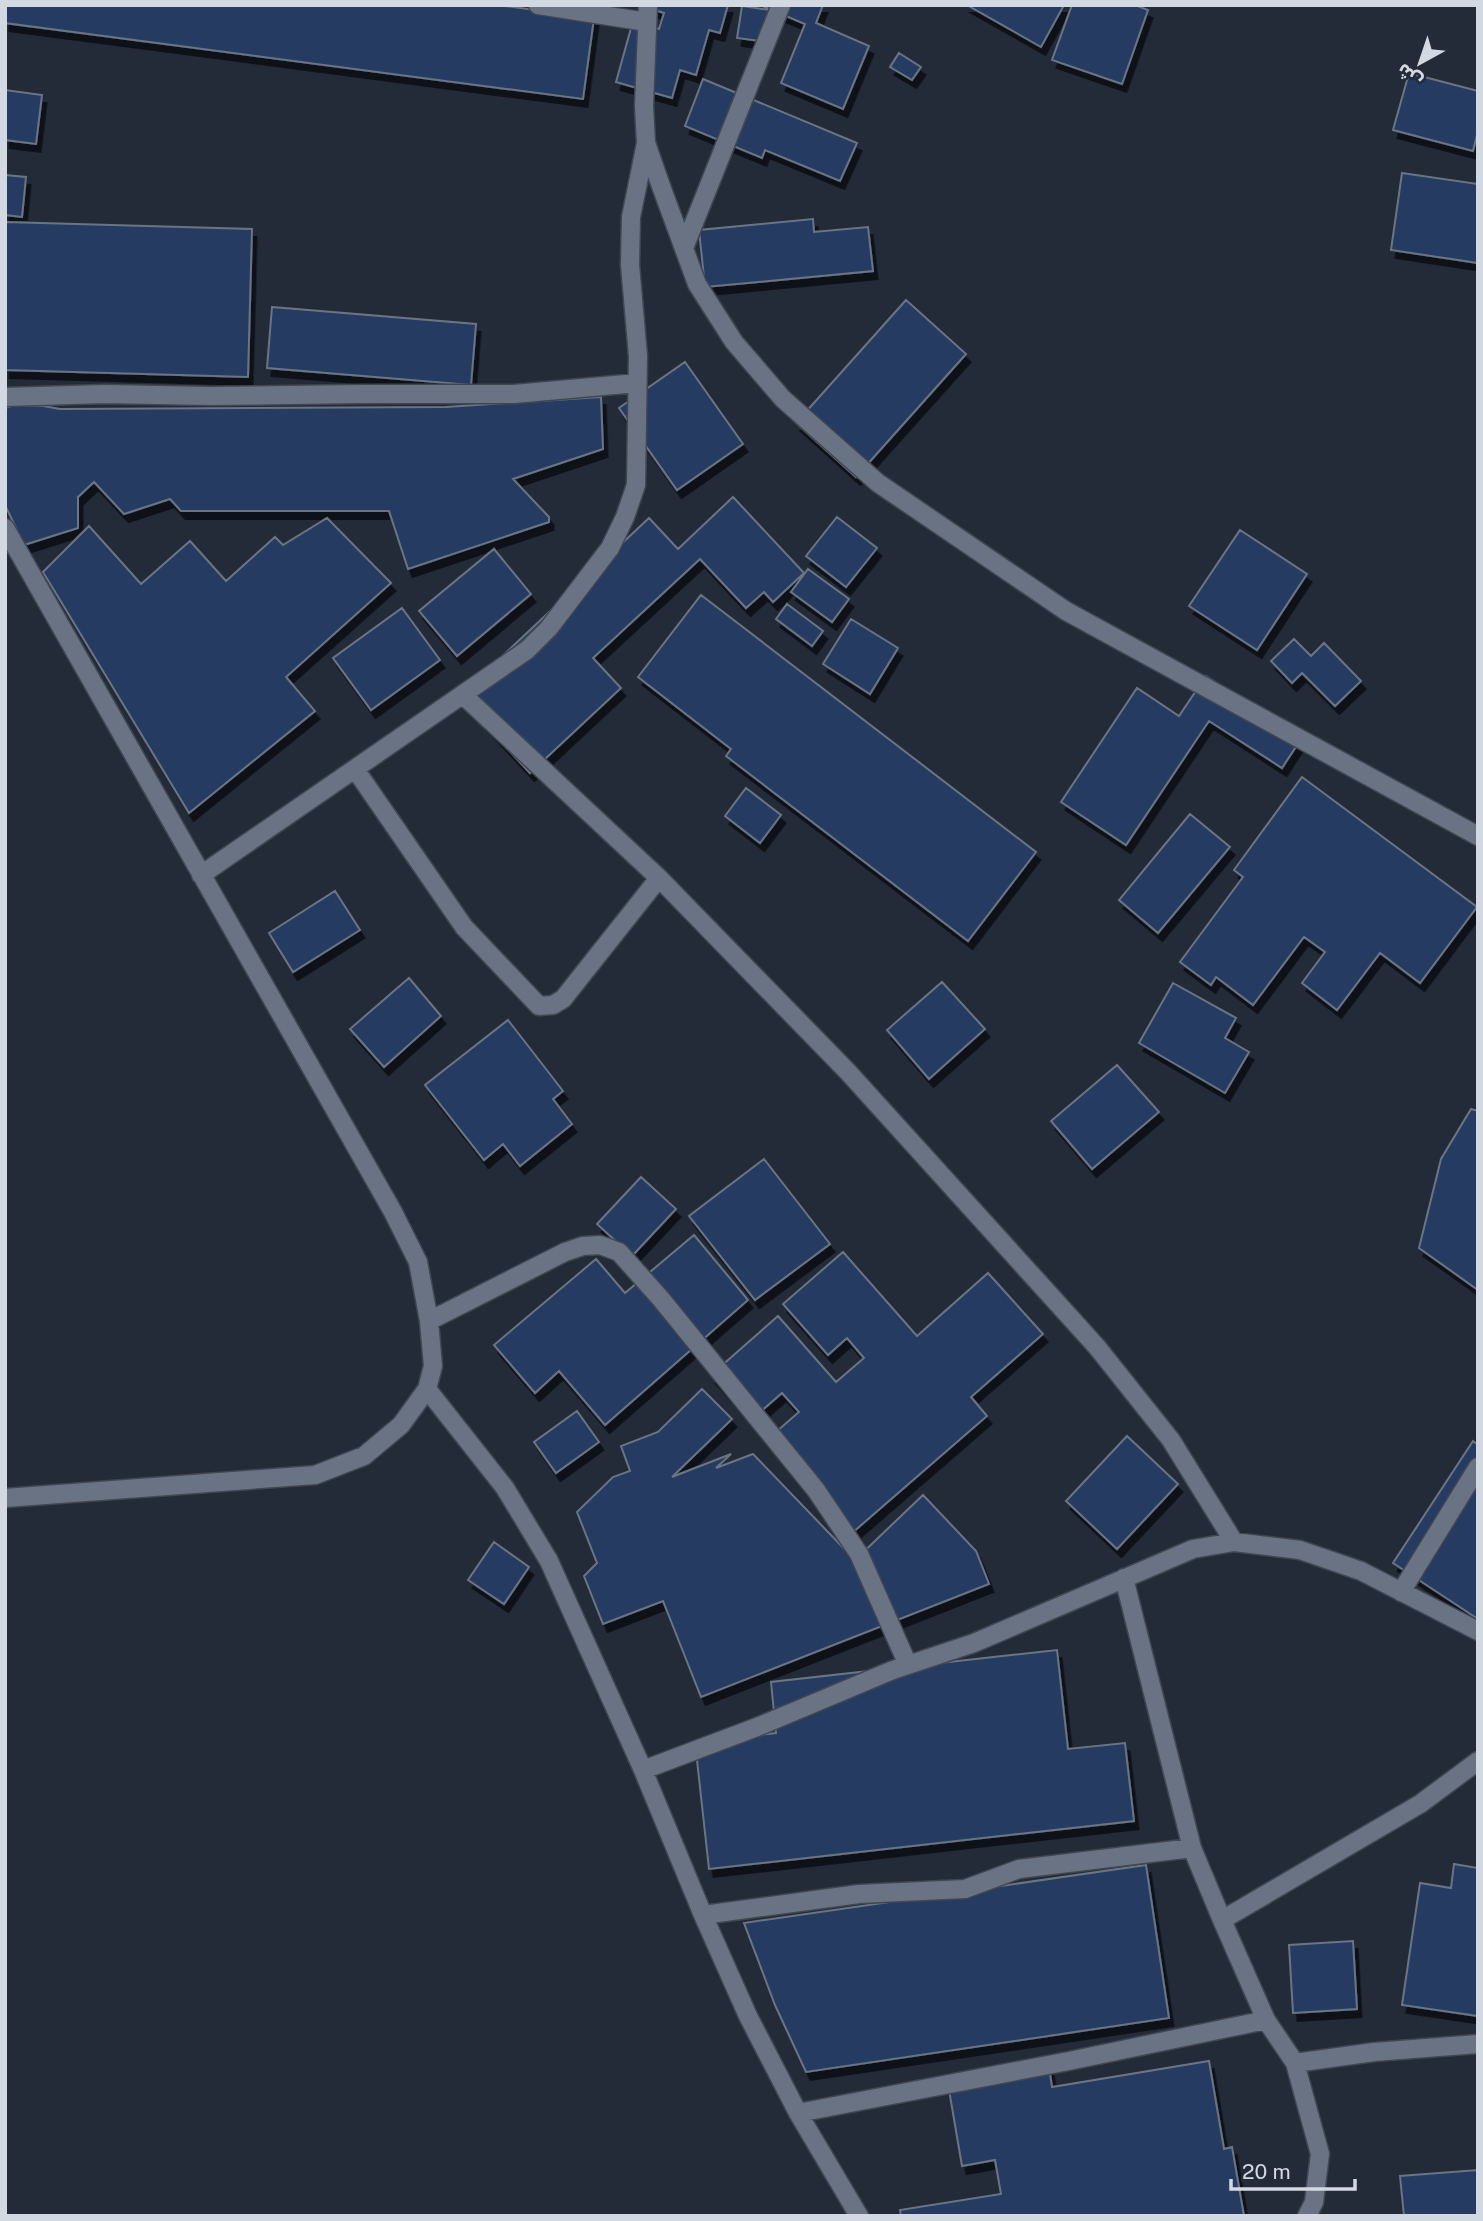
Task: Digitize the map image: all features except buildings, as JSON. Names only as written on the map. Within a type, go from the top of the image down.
[{"type":"street","points":[[201,875],[519,656],[550,628],[610,548],[625,517],[635,485],[638,356],[630,265],[631,217],[646,143],[644,106],[647,14],[538,5]]},
{"type":"street","points":[[684,248],[781,5]]},
{"type":"street","points":[[646,143],[697,284],[734,342],[783,398],[878,483],[1066,611],[1478,836]]},
{"type":"street","points":[[5,397],[105,394],[514,394],[637,383]]},
{"type":"street","points":[[5,528],[393,1212],[418,1262],[429,1321],[433,1366],[427,1389],[401,1425],[363,1456],[316,1475],[5,1498]]},
{"type":"street","points":[[463,695],[659,878],[848,1072],[1097,1348],[1171,1440],[1234,1542]]},
{"type":"street","points":[[355,769],[464,926],[539,1006],[553,1005],[563,999],[659,878]]},
{"type":"street","points":[[429,1321],[565,1252],[583,1246],[600,1245],[619,1252],[816,1490],[859,1554],[908,1665]]},
{"type":"street","points":[[427,1389],[505,1488],[549,1562],[643,1769],[748,2016],[798,2113],[859,2216]]},
{"type":"street","points":[[1401,1592],[1478,1467]]},
{"type":"street","points":[[643,1769],[757,1727],[908,1665],[974,1643],[1193,1549],[1234,1542],[1300,1550],[1361,1571],[1478,1631]]},
{"type":"street","points":[[1124,1578],[1192,1848],[1266,2021],[1295,2063],[1320,2154],[1314,2202],[1307,2216]]},
{"type":"street","points":[[1222,1920],[1420,1804],[1478,1761]]},
{"type":"street","points":[[703,1915],[859,1894],[965,1889],[1019,1869],[1192,1848]]},
{"type":"street","points":[[798,2113],[1266,2021]]},
{"type":"street","points":[[1295,2063],[1374,2052],[1478,2044]]}]
